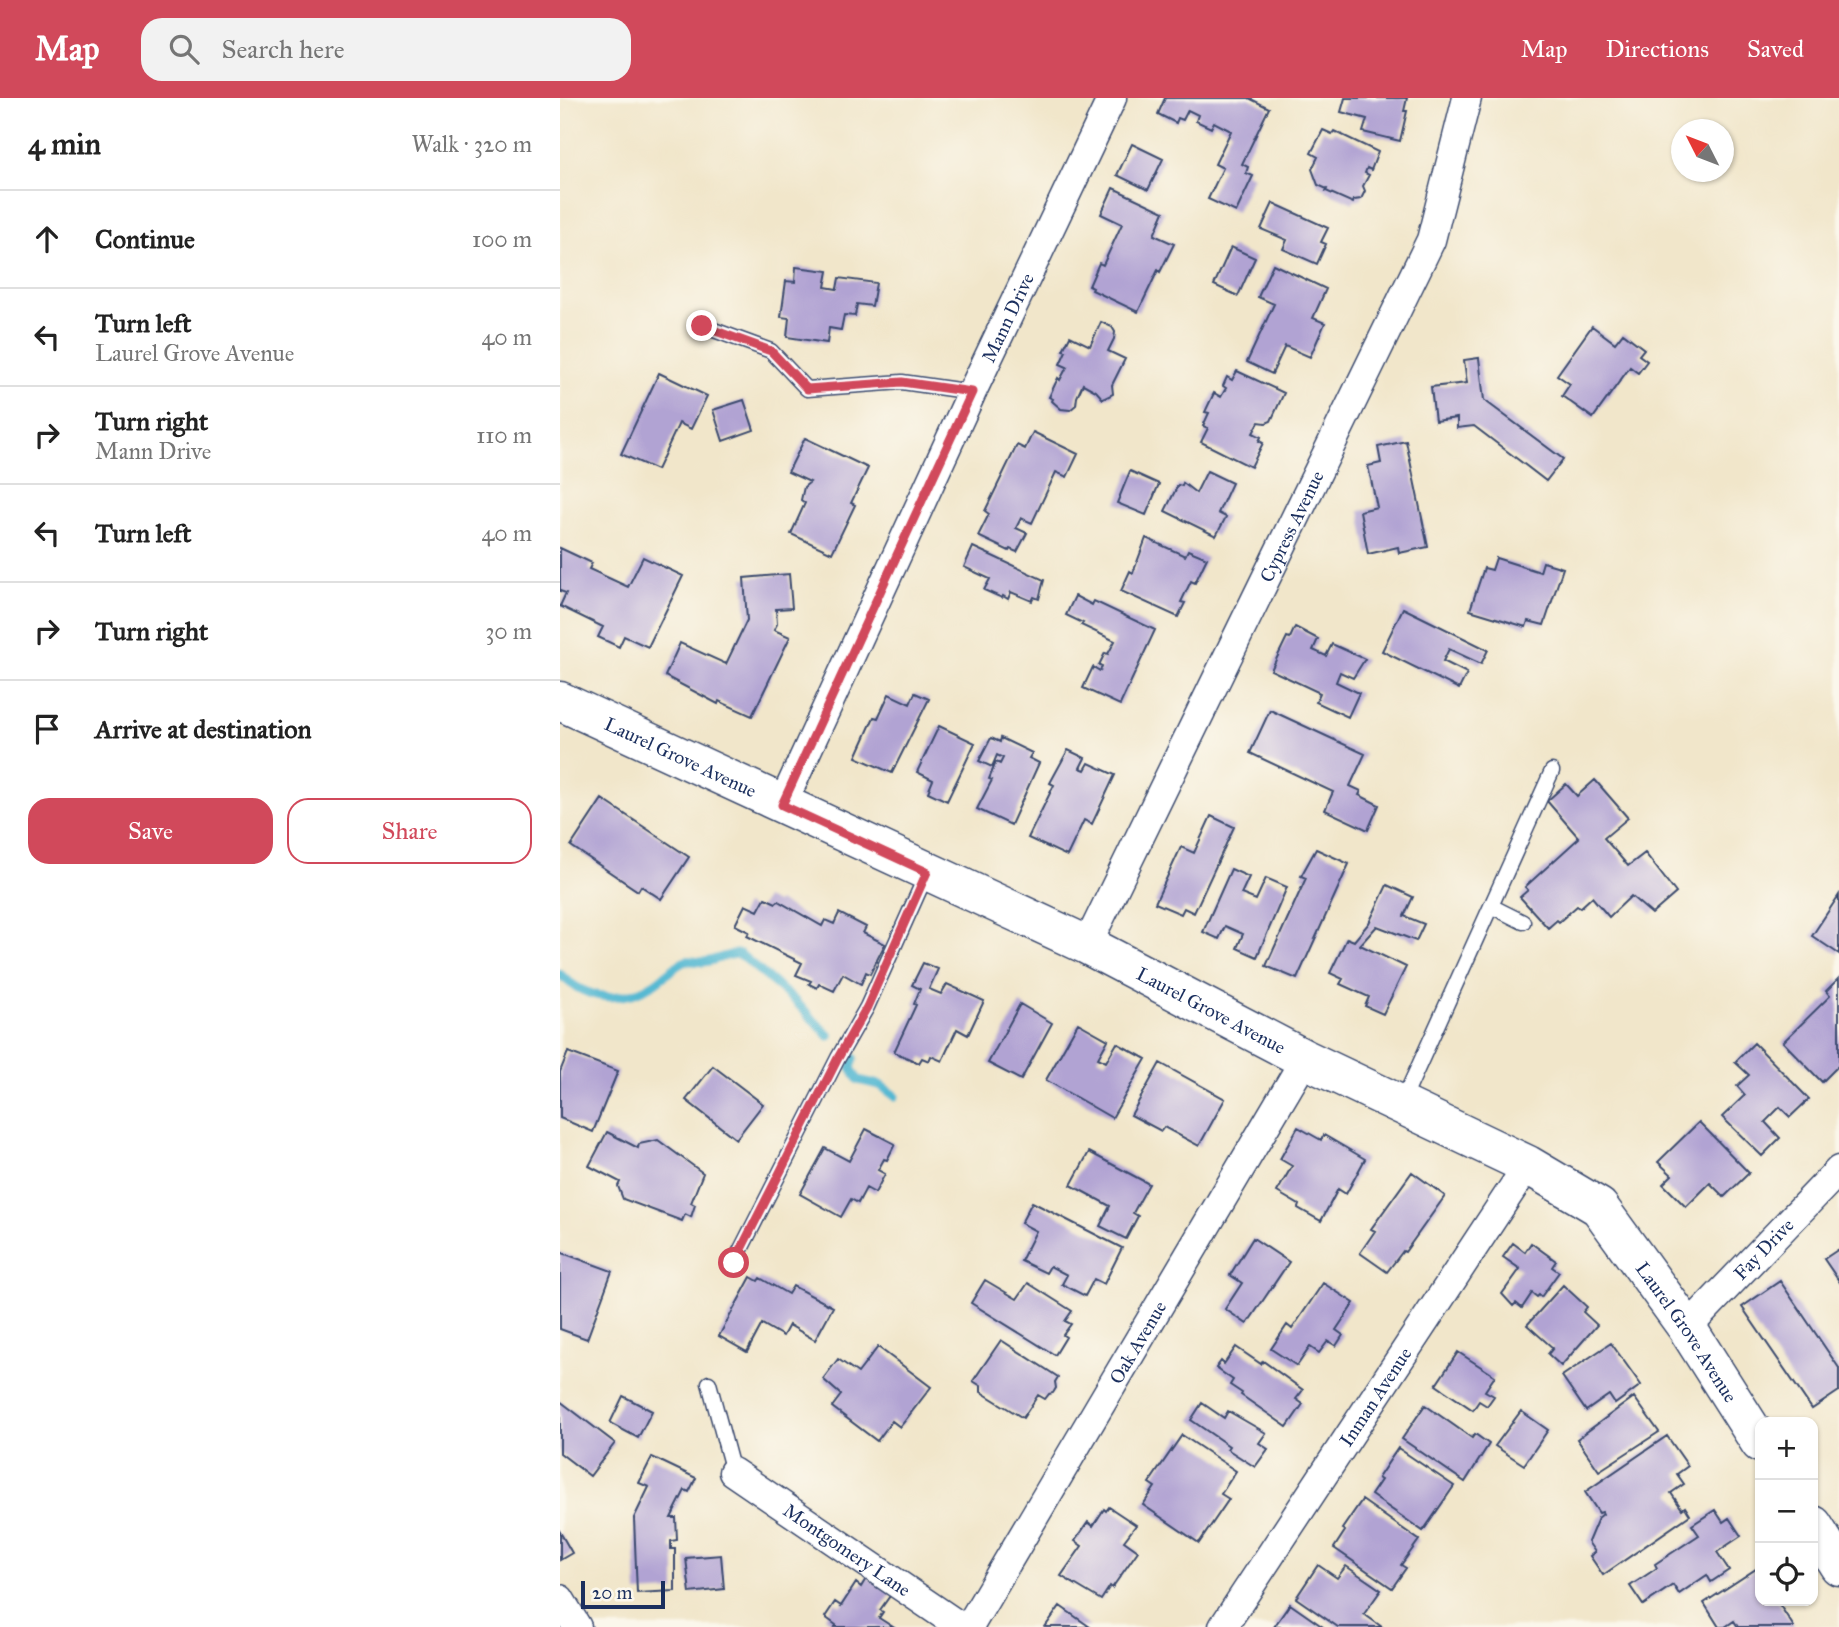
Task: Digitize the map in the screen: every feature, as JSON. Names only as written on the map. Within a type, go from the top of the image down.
[{"type":"street","name":"Mann Drive","points":[[782,805],[972,392],[1112,98]]},
{"type":"street","name":"Cypress Avenue","points":[[1087,946],[1431,240],[1467,98]]},
{"type":"street","name":"Laurel Grove Avenue","points":[[560,701],[1087,946],[1305,1059],[1528,1165],[1599,1207],[1687,1328],[1755,1435]]},
{"type":"street","name":"Oak Avenue","points":[[969,1627],[1305,1059]]},
{"type":"street","name":"Inman Avenue","points":[[1223,1627],[1528,1165]]},
{"type":"street","name":"Fay Drive","points":[[1687,1328],[1839,1170]]},
{"type":"street","name":"Montgomery Lane","points":[[733,1472],[961,1627]]},
{"type":"street","points":[[1818,1533],[1839,1566]]},
{"type":"street","points":[[560,1599],[577,1627]]},
{"type":"lane","points":[[702,326],[771,351],[807,389],[902,382],[972,392]]},
{"type":"lane","points":[[1402,1105],[1552,771]]},
{"type":"lane","points":[[734,1263],[838,1058],[867,1007],[927,872]]},
{"type":"lane","points":[[1491,906],[1524,922]]},
{"type":"lane","points":[[709,1383],[733,1472]]},
{"type":"building","points":[[1165,98],[1249,98],[1269,108],[1242,164],[1248,167],[1246,173],[1253,176],[1236,212],[1208,199],[1223,168],[1215,164],[1231,131],[1214,122],[1211,128],[1196,121],[1198,115],[1188,110],[1183,120],[1178,118],[1176,123],[1158,114]]},
{"type":"building","points":[[1345,98],[1407,98],[1400,141],[1363,132],[1367,119],[1341,112]]},
{"type":"building","points":[[1323,130],[1332,134],[1334,131],[1378,152],[1371,170],[1367,168],[1365,173],[1369,175],[1363,186],[1365,191],[1361,199],[1354,200],[1353,203],[1318,185],[1312,169],[1318,157],[1311,153]]},
{"type":"building","points":[[1132,144],[1163,159],[1148,190],[1117,175]]},
{"type":"building","points":[[1113,188],[1164,212],[1154,235],[1174,244],[1138,312],[1092,290],[1089,286],[1099,263],[1103,265],[1122,224],[1101,214]]},
{"type":"building","points":[[1273,203],[1328,228],[1321,242],[1326,244],[1317,264],[1283,249],[1287,240],[1261,229]]},
{"type":"building","points":[[1231,247],[1255,258],[1238,296],[1214,285]]},
{"type":"building","points":[[1273,264],[1326,289],[1313,318],[1325,323],[1310,357],[1285,346],[1272,374],[1247,362],[1274,304],[1258,297]]},
{"type":"building","points":[[796,267],[828,271],[825,287],[837,289],[839,278],[876,283],[872,306],[857,304],[855,316],[844,315],[841,330],[829,328],[827,343],[787,337],[789,318],[781,317],[786,281],[795,282]]},
{"type":"building","points":[[1101,322],[1112,327],[1115,332],[1108,351],[1125,359],[1112,385],[1113,394],[1103,399],[1096,391],[1083,384],[1076,405],[1070,410],[1061,409],[1049,397],[1067,367],[1060,364],[1066,351],[1063,350],[1070,336],[1090,346]]},
{"type":"building","points":[[1592,326],[1615,343],[1623,333],[1644,349],[1639,355],[1647,361],[1638,373],[1630,367],[1593,418],[1562,396],[1570,384],[1557,375]]},
{"type":"building","points":[[1479,358],[1484,400],[1563,459],[1546,481],[1474,426],[1457,428],[1457,418],[1435,421],[1431,387],[1467,383],[1464,360]]},
{"type":"building","points":[[1237,371],[1284,393],[1271,421],[1259,422],[1253,433],[1261,437],[1259,441],[1263,443],[1251,467],[1201,442],[1208,428],[1203,426],[1209,413],[1205,412],[1214,393],[1221,397],[1226,388],[1223,386],[1227,377],[1232,380]]},
{"type":"building","points":[[659,373],[707,396],[691,429],[679,423],[657,470],[621,454]]},
{"type":"building","points":[[744,400],[754,430],[723,441],[713,410]]},
{"type":"building","points":[[1033,432],[1078,454],[1067,477],[1056,472],[1032,523],[1021,518],[1016,528],[1027,533],[1017,552],[1010,549],[1009,551],[978,536],[989,514],[985,511],[1017,445],[1025,449]]},
{"type":"building","points":[[805,438],[868,468],[851,503],[855,505],[832,553],[791,534],[805,503],[801,500],[804,487],[810,482],[788,472]]},
{"type":"building","points":[[1406,441],[1428,547],[1399,553],[1398,547],[1368,554],[1360,511],[1377,507],[1368,466],[1381,463],[1378,447]]},
{"type":"building","points":[[1130,471],[1159,484],[1146,515],[1117,503]]},
{"type":"building","points":[[1207,471],[1232,483],[1218,513],[1226,517],[1216,536],[1165,511],[1178,485],[1182,486],[1183,483],[1196,493]]},
{"type":"building","points":[[1146,538],[1185,556],[1188,550],[1207,558],[1195,583],[1191,581],[1181,602],[1185,603],[1178,617],[1121,591],[1130,571],[1133,573]]},
{"type":"building","points":[[973,547],[1044,580],[1039,599],[1034,597],[1032,601],[1011,592],[1008,599],[984,590],[990,579],[964,567]]},
{"type":"building","points":[[560,548],[592,563],[589,569],[628,587],[643,557],[683,576],[648,647],[624,636],[619,647],[598,637],[603,627],[560,606],[566,593],[560,591]]},
{"type":"building","points":[[1496,558],[1540,572],[1543,562],[1563,568],[1544,625],[1528,621],[1526,627],[1470,610],[1484,568],[1492,570]]},
{"type":"building","points":[[789,574],[792,608],[776,609],[777,624],[774,630],[790,637],[752,716],[719,701],[718,704],[665,676],[680,643],[726,664],[747,620],[744,578]]},
{"type":"building","points":[[1075,596],[1092,605],[1094,601],[1155,630],[1120,705],[1083,688],[1093,667],[1100,671],[1102,666],[1099,665],[1105,653],[1108,654],[1115,641],[1066,615]]},
{"type":"building","points":[[1403,608],[1488,650],[1481,664],[1449,649],[1443,661],[1467,673],[1459,689],[1382,651]]},
{"type":"building","points":[[1295,627],[1318,639],[1313,650],[1326,656],[1332,644],[1365,659],[1353,678],[1340,672],[1336,682],[1359,693],[1348,717],[1316,702],[1320,693],[1271,670],[1287,637],[1290,638]]},
{"type":"building","points":[[915,693],[929,699],[892,773],[856,757],[874,717],[878,718],[889,694],[910,704]]},
{"type":"building","points":[[1270,710],[1365,754],[1350,786],[1361,791],[1359,795],[1379,805],[1368,830],[1325,810],[1333,792],[1250,753]]},
{"type":"building","points":[[939,726],[975,743],[947,801],[928,792],[933,780],[917,772]]},
{"type":"building","points":[[991,738],[1000,742],[1001,738],[1032,753],[1029,758],[1039,763],[1011,825],[977,809],[992,780],[989,779],[996,762],[1000,764],[1003,758],[997,755],[992,767],[979,761]]},
{"type":"building","points":[[1068,750],[1085,758],[1080,768],[1085,770],[1089,763],[1115,775],[1092,824],[1084,820],[1067,856],[1028,838],[1054,785],[1050,783]]},
{"type":"building","points":[[1595,780],[1628,818],[1604,838],[1628,866],[1645,853],[1676,893],[1652,914],[1631,896],[1609,917],[1592,897],[1548,928],[1520,897],[1528,890],[1525,887],[1579,838],[1547,801],[1566,784],[1577,796]]},
{"type":"building","points":[[602,799],[689,857],[661,899],[641,886],[638,891],[571,846]]},
{"type":"building","points":[[1211,816],[1234,827],[1194,913],[1184,908],[1181,914],[1155,903],[1181,847],[1194,853]]},
{"type":"building","points":[[1316,849],[1349,864],[1297,979],[1266,966],[1306,878],[1301,876]]},
{"type":"building","points":[[1231,869],[1249,877],[1241,894],[1256,900],[1266,878],[1287,887],[1257,957],[1237,948],[1243,934],[1225,926],[1219,939],[1203,932]]},
{"type":"building","points":[[1387,885],[1413,897],[1404,916],[1424,924],[1416,941],[1377,926],[1360,945],[1406,967],[1383,1014],[1365,1006],[1369,997],[1340,984],[1343,979],[1330,973],[1347,938],[1354,941],[1369,923]]},
{"type":"building","points":[[1839,895],[1839,954],[1812,936]]},
{"type":"building","points":[[765,898],[776,903],[778,901],[822,926],[825,920],[834,924],[839,913],[866,927],[863,933],[885,944],[870,974],[866,972],[861,984],[843,974],[834,991],[819,984],[817,988],[809,984],[811,981],[796,975],[802,963],[747,936],[749,932],[735,925],[745,905],[758,911]]},
{"type":"building","points":[[923,963],[938,969],[929,989],[941,994],[947,984],[984,1001],[968,1035],[957,1029],[942,1061],[931,1056],[929,1061],[922,1058],[919,1063],[894,1052],[916,1005],[914,1004],[920,989],[912,985]]},
{"type":"building","points":[[1839,978],[1839,1065],[1822,1082],[1783,1042],[1830,996],[1826,991]]},
{"type":"building","points":[[1020,1004],[1052,1023],[1021,1080],[988,1063]]},
{"type":"building","points":[[1078,1023],[1108,1040],[1098,1058],[1106,1062],[1117,1043],[1146,1059],[1112,1118],[1046,1080]]},
{"type":"building","points":[[1754,1043],[1809,1099],[1790,1117],[1780,1107],[1765,1122],[1780,1138],[1762,1156],[1722,1117],[1745,1095],[1737,1086],[1749,1075],[1735,1062]]},
{"type":"building","points":[[568,1052],[618,1071],[593,1132],[560,1118],[560,1072]]},
{"type":"building","points":[[1160,1063],[1225,1099],[1199,1146],[1164,1127],[1161,1131],[1131,1115]]},
{"type":"building","points":[[713,1066],[763,1104],[736,1139],[686,1100]]},
{"type":"building","points":[[1699,1122],[1749,1173],[1724,1197],[1710,1183],[1686,1207],[1663,1184],[1672,1175],[1658,1162]]},
{"type":"building","points":[[1298,1127],[1321,1140],[1324,1135],[1365,1159],[1346,1194],[1338,1189],[1321,1221],[1277,1192],[1292,1166],[1280,1159]]},
{"type":"building","points":[[866,1129],[895,1144],[878,1170],[885,1174],[875,1193],[866,1188],[858,1203],[851,1199],[841,1217],[800,1194],[825,1148],[849,1161]]},
{"type":"building","points":[[607,1132],[638,1148],[639,1144],[658,1140],[703,1173],[691,1203],[695,1205],[691,1217],[685,1214],[682,1221],[623,1199],[618,1186],[620,1182],[589,1166]]},
{"type":"building","points":[[1089,1152],[1149,1184],[1133,1213],[1138,1216],[1126,1239],[1100,1226],[1110,1206],[1071,1185]]},
{"type":"building","points":[[1412,1172],[1445,1196],[1405,1252],[1403,1251],[1387,1272],[1360,1253],[1375,1231],[1371,1229]]},
{"type":"building","points":[[1032,1202],[1122,1248],[1104,1284],[1094,1279],[1085,1296],[1062,1284],[1067,1275],[1050,1266],[1046,1273],[1021,1261],[1036,1231],[1021,1223]]},
{"type":"building","points":[[1253,1238],[1289,1262],[1247,1324],[1225,1309],[1242,1283],[1230,1275]]},
{"type":"building","points":[[1513,1243],[1525,1252],[1531,1243],[1556,1261],[1552,1267],[1559,1272],[1541,1297],[1532,1293],[1522,1308],[1516,1303],[1513,1306],[1502,1294],[1520,1269],[1503,1257]]},
{"type":"building","points":[[1839,1249],[1839,1281],[1824,1259]]},
{"type":"building","points":[[560,1252],[612,1271],[587,1339],[560,1329]]},
{"type":"building","points":[[751,1277],[758,1281],[760,1278],[788,1294],[793,1286],[833,1307],[815,1340],[789,1325],[783,1336],[762,1324],[747,1352],[719,1336]]},
{"type":"building","points":[[985,1280],[1017,1299],[1028,1283],[1072,1311],[1065,1321],[1071,1324],[1063,1335],[1066,1337],[1055,1355],[971,1303]]},
{"type":"building","points":[[1780,1281],[1839,1368],[1839,1391],[1812,1409],[1742,1307]]},
{"type":"building","points":[[1323,1283],[1354,1303],[1336,1330],[1343,1335],[1336,1346],[1328,1341],[1319,1353],[1310,1347],[1297,1366],[1271,1349],[1287,1325],[1292,1329]]},
{"type":"building","points":[[1563,1285],[1587,1307],[1583,1312],[1597,1325],[1561,1366],[1548,1354],[1553,1348],[1527,1325]]},
{"type":"building","points":[[1001,1340],[1058,1377],[1053,1393],[1045,1399],[1038,1395],[1023,1418],[981,1392],[981,1386],[973,1381]]},
{"type":"building","points":[[1611,1343],[1641,1385],[1615,1404],[1609,1395],[1586,1411],[1562,1376]]},
{"type":"building","points":[[878,1347],[931,1387],[900,1427],[892,1421],[877,1441],[832,1407],[841,1395],[823,1379],[838,1359],[858,1373]]},
{"type":"building","points":[[1236,1347],[1261,1364],[1263,1361],[1303,1390],[1296,1399],[1303,1404],[1287,1427],[1241,1395],[1242,1393],[1230,1385],[1233,1380],[1216,1368],[1221,1361],[1224,1364]]},
{"type":"building","points":[[1458,1352],[1495,1376],[1485,1391],[1494,1396],[1487,1406],[1479,1401],[1473,1410],[1436,1385]]},
{"type":"building","points":[[623,1396],[652,1411],[638,1438],[610,1423]]},
{"type":"building","points":[[1634,1397],[1659,1432],[1599,1471],[1577,1439]]},
{"type":"building","points":[[560,1401],[615,1443],[590,1476],[560,1453]]},
{"type":"building","points":[[1202,1403],[1224,1418],[1228,1411],[1266,1433],[1259,1443],[1268,1449],[1255,1467],[1191,1420]]},
{"type":"building","points":[[1425,1405],[1472,1438],[1475,1434],[1489,1444],[1465,1482],[1402,1439]]},
{"type":"building","points":[[1521,1411],[1548,1430],[1524,1465],[1495,1446]]},
{"type":"building","points":[[1182,1435],[1236,1471],[1221,1494],[1229,1499],[1199,1543],[1143,1505],[1155,1487],[1149,1483]]},
{"type":"building","points":[[1667,1436],[1688,1466],[1677,1474],[1684,1484],[1671,1493],[1682,1509],[1685,1507],[1690,1515],[1603,1575],[1590,1556],[1595,1552],[1588,1542],[1598,1518],[1603,1514],[1599,1513],[1585,1492]]},
{"type":"building","points":[[1398,1448],[1454,1486],[1423,1531],[1371,1495],[1381,1480],[1378,1478]]},
{"type":"building","points":[[652,1457],[696,1478],[689,1492],[685,1490],[671,1518],[676,1518],[677,1540],[671,1541],[671,1549],[675,1549],[675,1591],[637,1593],[634,1518],[649,1487],[639,1483]]},
{"type":"building","points":[[1362,1500],[1419,1540],[1401,1565],[1406,1568],[1392,1588],[1334,1548],[1345,1531],[1342,1529]]},
{"type":"building","points":[[1109,1507],[1136,1525],[1124,1541],[1138,1551],[1101,1600],[1061,1576],[1082,1546],[1075,1541],[1088,1522],[1093,1526],[1104,1509],[1106,1511]]},
{"type":"building","points":[[1715,1510],[1723,1522],[1729,1518],[1741,1536],[1717,1552],[1729,1570],[1711,1582],[1707,1575],[1679,1594],[1673,1585],[1643,1605],[1630,1586],[1657,1568],[1655,1564],[1699,1535],[1692,1525]]},
{"type":"building","points":[[560,1532],[572,1553],[560,1560]]},
{"type":"building","points":[[721,1555],[724,1589],[690,1593],[686,1558]]},
{"type":"building","points":[[1318,1565],[1337,1578],[1346,1566],[1381,1590],[1364,1614],[1382,1627],[1338,1627],[1296,1598]]},
{"type":"building","points":[[1755,1570],[1755,1606],[1780,1606],[1794,1627],[1738,1627],[1734,1621],[1725,1627],[1719,1627],[1704,1603]]},
{"type":"building","points":[[867,1577],[892,1593],[880,1610],[883,1612],[879,1618],[893,1627],[835,1627],[836,1625],[825,1617],[835,1602],[841,1606],[856,1583],[861,1587]]},
{"type":"building","points":[[1290,1604],[1323,1627],[1274,1627]]},
{"type":"building","points":[[1060,1606],[1090,1627],[1045,1627]]},
{"type":"waterway","points":[[560,974],[582,990],[593,994],[618,996],[643,990],[686,961],[703,962],[740,954],[796,1002],[829,1036]]},
{"type":"waterway","points":[[854,1058],[851,1068],[858,1080],[880,1085],[895,1096]]},
{"type":"route","points":[[702,326],[771,351],[807,389],[902,382],[972,392],[782,805],[927,872],[867,1007],[838,1058],[734,1263]]}]
